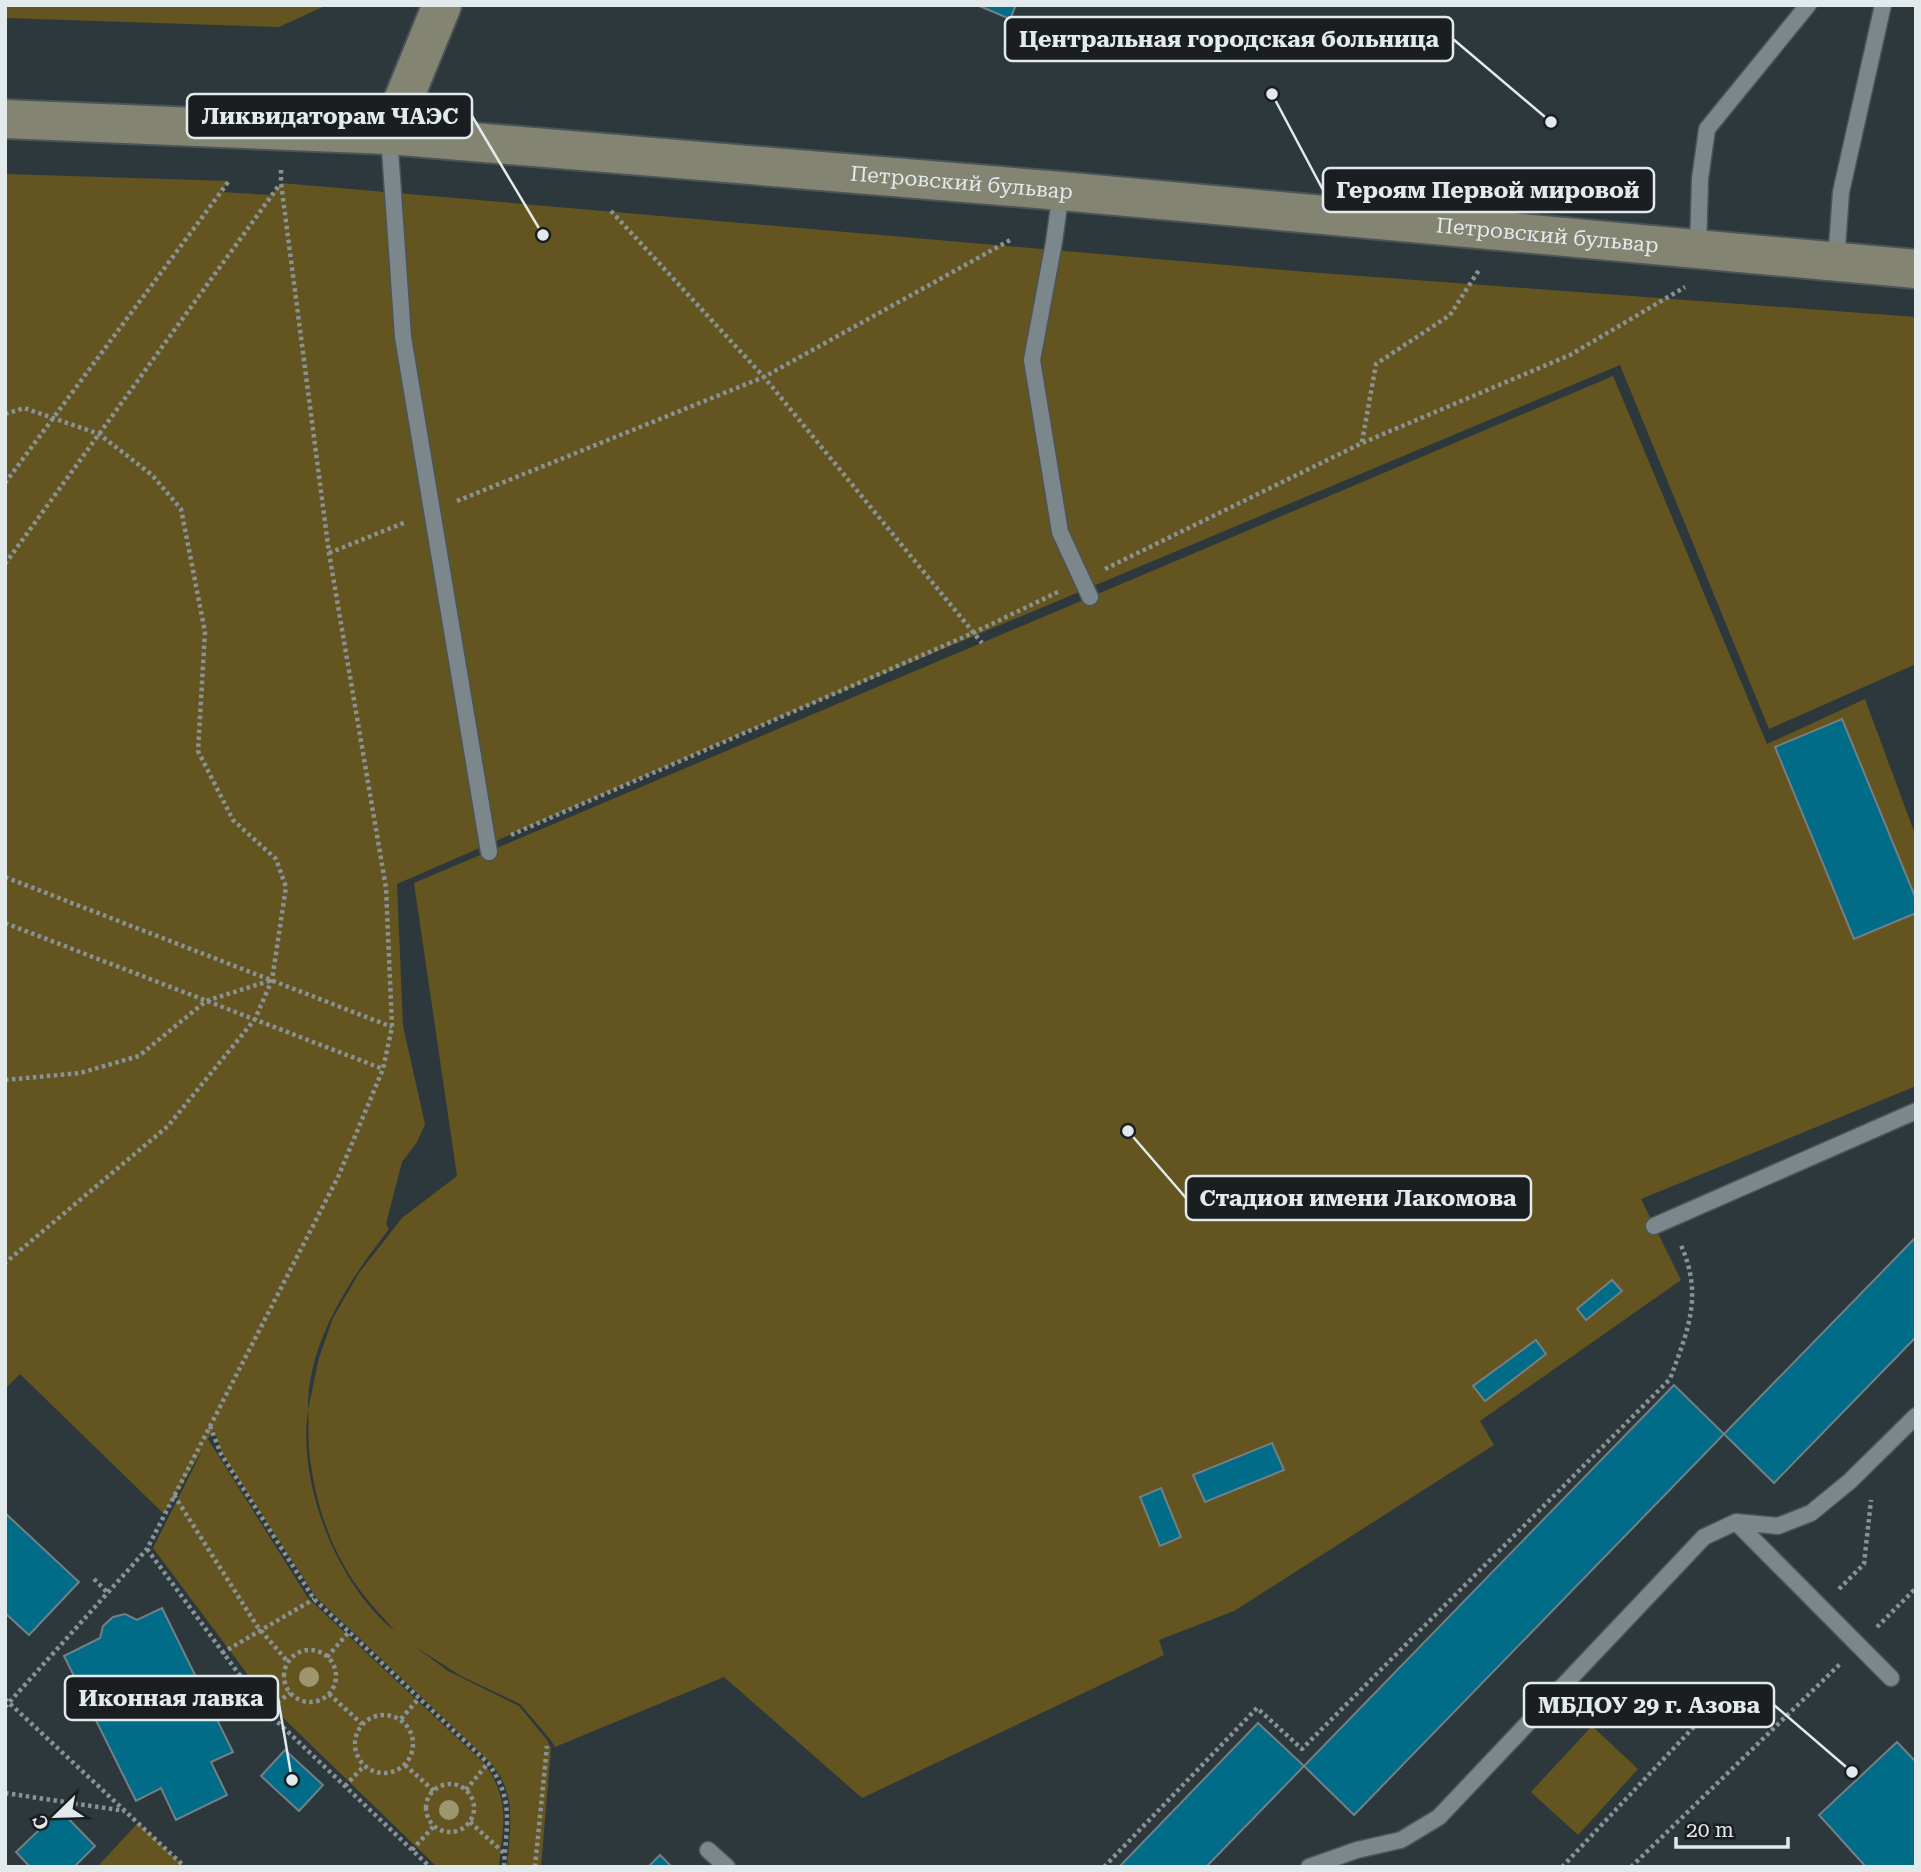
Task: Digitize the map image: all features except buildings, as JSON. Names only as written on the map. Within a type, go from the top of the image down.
[{"type":"street","points":[[389,135],[442,5]]},
{"type":"street","name":"Петровский бульвар","points":[[5,119],[389,135],[1061,191],[1916,269]]},
{"type":"lane","points":[[1698,250],[1700,179],[1707,129],[1808,5]]},
{"type":"lane","points":[[1836,262],[1841,192],[1883,5]]},
{"type":"lane","points":[[389,135],[403,337],[489,852]]},
{"type":"lane","points":[[1061,191],[1032,360],[1060,532],[1090,597]]},
{"type":"lane","points":[[1662,1223],[1916,1111]]},
{"type":"lane","points":[[1309,1867],[1357,1850],[1401,1840],[1438,1817],[1704,1537],[1736,1522],[1778,1526],[1811,1513],[1850,1481],[1916,1416]]},
{"type":"lane","points":[[1736,1522],[1891,1678]]},
{"type":"lane","points":[[708,1850],[727,1867]]},
{"type":"path","points":[[186,1867],[7,1703],[147,1549],[338,1177],[383,1069],[392,1027],[386,888],[329,553],[281,183],[281,129]]},
{"type":"path","points":[[5,483],[229,181]]},
{"type":"path","points":[[5,564],[281,183]]},
{"type":"path","points":[[611,211],[764,377],[982,643]]},
{"type":"path","points":[[329,553],[764,377],[1012,239]]},
{"type":"path","points":[[1362,443],[1376,365],[1450,314],[1479,270]]},
{"type":"path","points":[[5,414],[24,408],[99,434],[152,475],[181,509],[205,632],[198,751],[233,820],[276,859],[286,887],[272,980],[255,1020],[168,1126],[5,1263]]},
{"type":"path","points":[[5,877],[392,1027]]},
{"type":"path","points":[[5,923],[383,1069]]},
{"type":"path","points":[[5,1080],[80,1073],[139,1056],[206,1001],[272,980]]},
{"type":"path","points":[[1104,1867],[1257,1708],[1302,1749],[1670,1379],[1691,1323],[1692,1288],[1686,1256],[1662,1223]]},
{"type":"path","points":[[210,1425],[221,1454],[314,1599],[488,1763],[500,1780],[508,1806],[504,1867]]},
{"type":"path","points":[[1821,1607],[1864,1564],[1877,1455]]},
{"type":"path","points":[[174,1494],[260,1630],[288,1662]]},
{"type":"path","points":[[147,1549],[266,1711],[430,1867]]},
{"type":"path","points":[[94,1579],[107,1592]]},
{"type":"path","points":[[1631,1867],[1916,1588]]},
{"type":"path","points":[[222,1653],[314,1599]]},
{"type":"path","points":[[327,1657],[349,1632]]},
{"type":"path","points":[[311,1650],[327,1657],[335,1673],[335,1682],[320,1700],[312,1702],[296,1699],[290,1693],[284,1678],[288,1662],[294,1655],[311,1650]]},
{"type":"path","points":[[266,1711],[290,1693]]},
{"type":"path","points":[[328,1693],[362,1724]]},
{"type":"path","points":[[401,1719],[419,1698]]},
{"type":"path","points":[[1562,1867],[1720,1699]]},
{"type":"path","points":[[383,1714],[401,1719],[412,1734],[414,1743],[405,1765],[393,1772],[383,1773],[364,1766],[355,1748],[355,1737],[362,1724],[374,1715],[383,1714]]},
{"type":"path","points":[[536,1867],[547,1746]]},
{"type":"path","points":[[466,1790],[488,1763]]},
{"type":"path","points":[[405,1765],[434,1791]]},
{"type":"path","points":[[345,1786],[364,1766]]},
{"type":"path","points":[[447,1784],[466,1790],[474,1807],[470,1822],[464,1828],[449,1832],[434,1826],[426,1812],[426,1804],[434,1791],[447,1784]]},
{"type":"path","points":[[5,1793],[125,1811]]},
{"type":"path","points":[[470,1822],[505,1853]]},
{"type":"path","points":[[412,1850],[434,1826]]},
{"type":"shaded area","points":[[5,5],[327,5],[279,27],[5,18]]},
{"type":"shaded area","points":[[5,174],[229,181],[221,192],[272,195],[281,183],[1307,272],[1916,317],[1916,664],[1769,729],[1620,365],[762,725],[397,884],[403,1026],[425,1124],[417,1142],[402,1162],[386,1224],[389,1229],[346,1291],[323,1336],[315,1360],[308,1410],[319,1358],[333,1318],[359,1273],[402,1218],[457,1176],[414,883],[1613,376],[1767,744],[1865,699],[1916,837],[1916,1086],[1641,1199],[1681,1280],[1480,1421],[1494,1445],[1234,1611],[1159,1640],[1164,1655],[862,1798],[724,1677],[555,1747],[520,1704],[461,1676],[414,1646],[448,1671],[519,1706],[551,1748],[541,1867],[507,1867],[510,1812],[505,1787],[499,1774],[490,1762],[316,1597],[222,1453],[214,1430],[208,1439],[308,1598],[485,1764],[493,1778],[499,1790],[503,1814],[499,1867],[437,1867],[272,1707],[153,1548],[203,1449],[164,1514],[20,1374],[5,1389]],"holes":[[[308,1411],[309,1449],[315,1485],[330,1538],[357,1586],[395,1631],[374,1612],[356,1588],[326,1532],[309,1470],[306,1439]]]},
{"type":"shaded area","points":[[1592,1726],[1638,1769],[1578,1835],[1531,1792]]},
{"type":"shaded area","points":[[138,1823],[185,1867],[97,1867]]},
{"type":"place","name":"Героям Первой мировой","points":[[1272,94]]},
{"type":"place","name":"Центральная городская больница","points":[[1551,122]]},
{"type":"place","name":"Ликвидаторам ЧАЭС","points":[[543,235]]},
{"type":"place","name":"Стадион имени Лакомова","points":[[1128,1131]]},
{"type":"place","name":"МБДОУ 29 г. Азова","points":[[1852,1772]]},
{"type":"place","name":"Иконная лавка","points":[[292,1780]]}]
